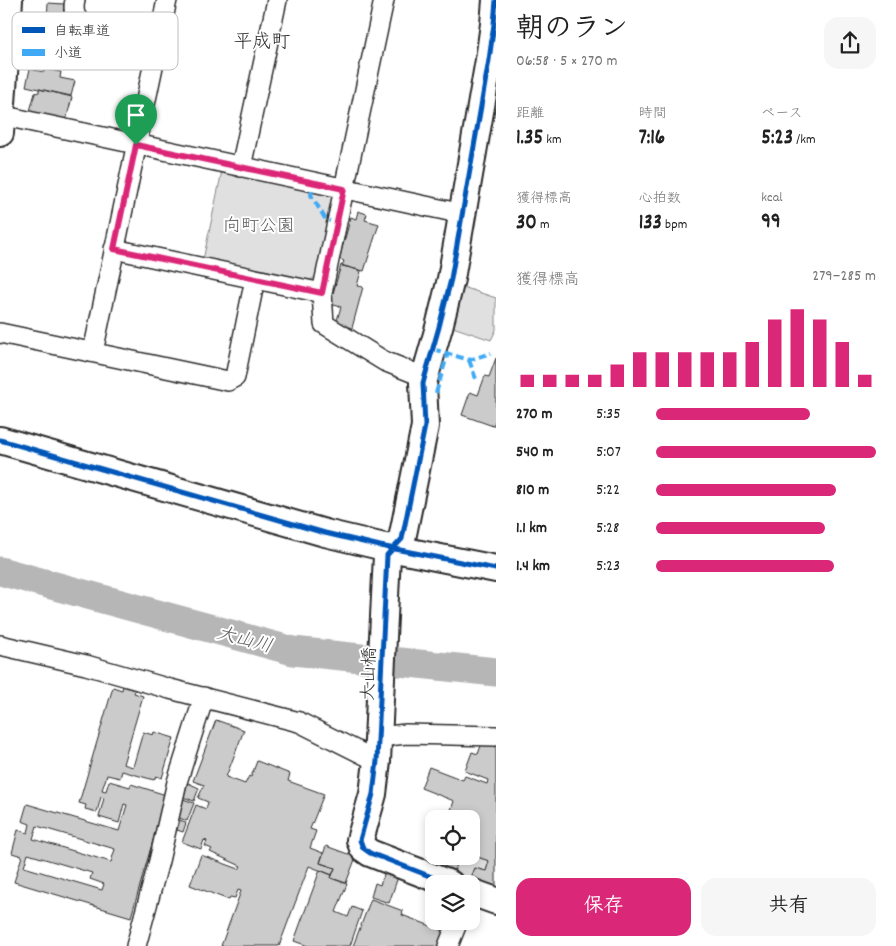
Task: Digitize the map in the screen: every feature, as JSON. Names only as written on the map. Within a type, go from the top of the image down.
[{"type":"street","points":[[0,133],[9,0]]},
{"type":"street","points":[[241,167],[277,0]]},
{"type":"street","points":[[384,0],[322,293],[324,324],[384,361],[424,377]]},
{"type":"street","name":"大山橋","points":[[428,875],[370,853],[363,848],[360,840],[373,794],[379,742],[387,555],[402,539],[425,426],[424,377],[451,279],[494,24],[496,0]]},
{"type":"street","points":[[93,352],[152,70]]},
{"type":"street","points":[[0,116],[463,214]]},
{"type":"street","points":[[114,249],[322,293]]},
{"type":"street","points":[[0,333],[228,381],[235,377],[255,279]]},
{"type":"street","points":[[0,440],[325,534],[496,569]]},
{"type":"street","points":[[0,645],[86,665],[379,742],[406,734],[496,736]]},
{"type":"street","points":[[136,946],[178,782],[204,697]]},
{"type":"street","points":[[480,895],[496,901]]},
{"type":"street","points":[[448,946],[454,930]]},
{"type":"green space","name":"向町公園","points":[[222,171],[329,194],[334,203],[319,275],[307,282],[203,260]]},
{"type":"green space","points":[[460,286],[496,298],[496,330],[491,340],[447,325]]},
{"type":"green space","points":[[480,858],[489,861],[486,871],[475,868],[472,875],[453,874],[456,865],[480,865]]},
{"type":"building","points":[[48,3],[64,4],[63,12],[48,12]]},
{"type":"building","points":[[30,70],[61,72],[60,78],[75,81],[71,96],[26,86]]},
{"type":"building","points":[[39,89],[72,97],[66,121],[33,114],[30,111],[35,93],[39,92]]},
{"type":"building","points":[[358,211],[367,214],[365,220],[379,224],[364,271],[342,266],[344,261],[339,259],[351,217],[356,219]]},
{"type":"building","points":[[341,265],[361,271],[357,286],[363,287],[352,328],[336,323],[341,307],[330,304]]},
{"type":"building","points":[[496,358],[496,419],[493,426],[462,415],[470,392],[478,395],[485,376],[489,377]]},
{"type":"building","points":[[123,686],[135,690],[134,693],[143,696],[123,764],[133,767],[143,732],[153,735],[154,732],[174,738],[162,778],[156,776],[154,780],[122,771],[120,778],[107,775],[102,790],[106,791],[109,781],[130,787],[131,784],[166,795],[131,917],[14,882],[22,856],[12,853],[18,830],[28,833],[30,824],[22,821],[27,804],[119,831],[127,805],[124,804],[119,823],[99,817],[104,798],[101,797],[97,812],[85,809],[86,805],[79,803],[113,687],[122,690]],"holes":[[[37,826],[115,849],[111,862],[33,839]],[[28,854],[92,873],[90,879],[104,884],[102,890],[24,867]]]},
{"type":"building","points":[[216,720],[244,730],[226,777],[245,784],[249,776],[251,777],[257,761],[290,774],[288,781],[324,794],[310,829],[316,831],[310,848],[323,853],[320,863],[335,868],[332,875],[309,866],[279,946],[221,946],[241,891],[238,890],[235,898],[230,897],[229,900],[190,885],[201,855],[239,869],[241,866],[210,852],[212,849],[205,846],[207,841],[204,840],[201,849],[182,842],[196,805],[206,809],[208,802],[198,798],[204,785],[193,781]]},
{"type":"building","points":[[491,742],[496,744],[496,890],[480,884],[480,875],[472,875],[475,868],[486,871],[489,861],[480,858],[480,810],[451,810],[454,801],[421,788],[429,767],[463,780],[465,776],[487,784],[488,780],[465,771],[472,752],[478,754],[482,743],[490,746]]},
{"type":"building","points":[[188,783],[199,788],[194,801],[183,797]]},
{"type":"building","points":[[183,799],[194,803],[187,821],[177,817]]},
{"type":"building","points":[[180,820],[186,823],[183,832],[177,830]]},
{"type":"building","points":[[326,846],[356,857],[346,883],[331,878],[335,868],[320,863]]},
{"type":"building","points":[[431,865],[456,865],[453,874]]},
{"type":"building","points":[[320,870],[332,875],[331,878],[347,884],[336,912],[348,917],[352,907],[362,911],[350,946],[308,946],[294,941]]},
{"type":"building","points":[[385,872],[398,877],[389,903],[371,897],[375,883],[380,885]]},
{"type":"building","points":[[371,899],[403,911],[402,915],[425,924],[425,930],[444,931],[439,946],[353,946]]},
{"type":"waterway","name":"大山川","points":[[0,571],[293,651],[496,672]]},
{"type":"marked path","points":[[312,191],[311,195],[326,220],[330,221]]},
{"type":"marked path","points":[[433,349],[469,360],[491,353]]},
{"type":"marked path","points":[[436,393],[448,353]]},
{"type":"marked path","points":[[469,360],[476,379]]},
{"type":"cycle path","points":[[427,875],[370,853],[363,848],[360,840],[373,794],[377,761],[387,555],[402,539],[425,426],[423,383],[451,279],[489,60],[496,0]]},
{"type":"cycle path","points":[[0,440],[325,533],[496,569]]},
{"type":"district","name":"平成町","points":[[262,40]]},
{"type":"route","points":[[136,145],[344,189],[322,293],[114,249],[136,145]]}]
